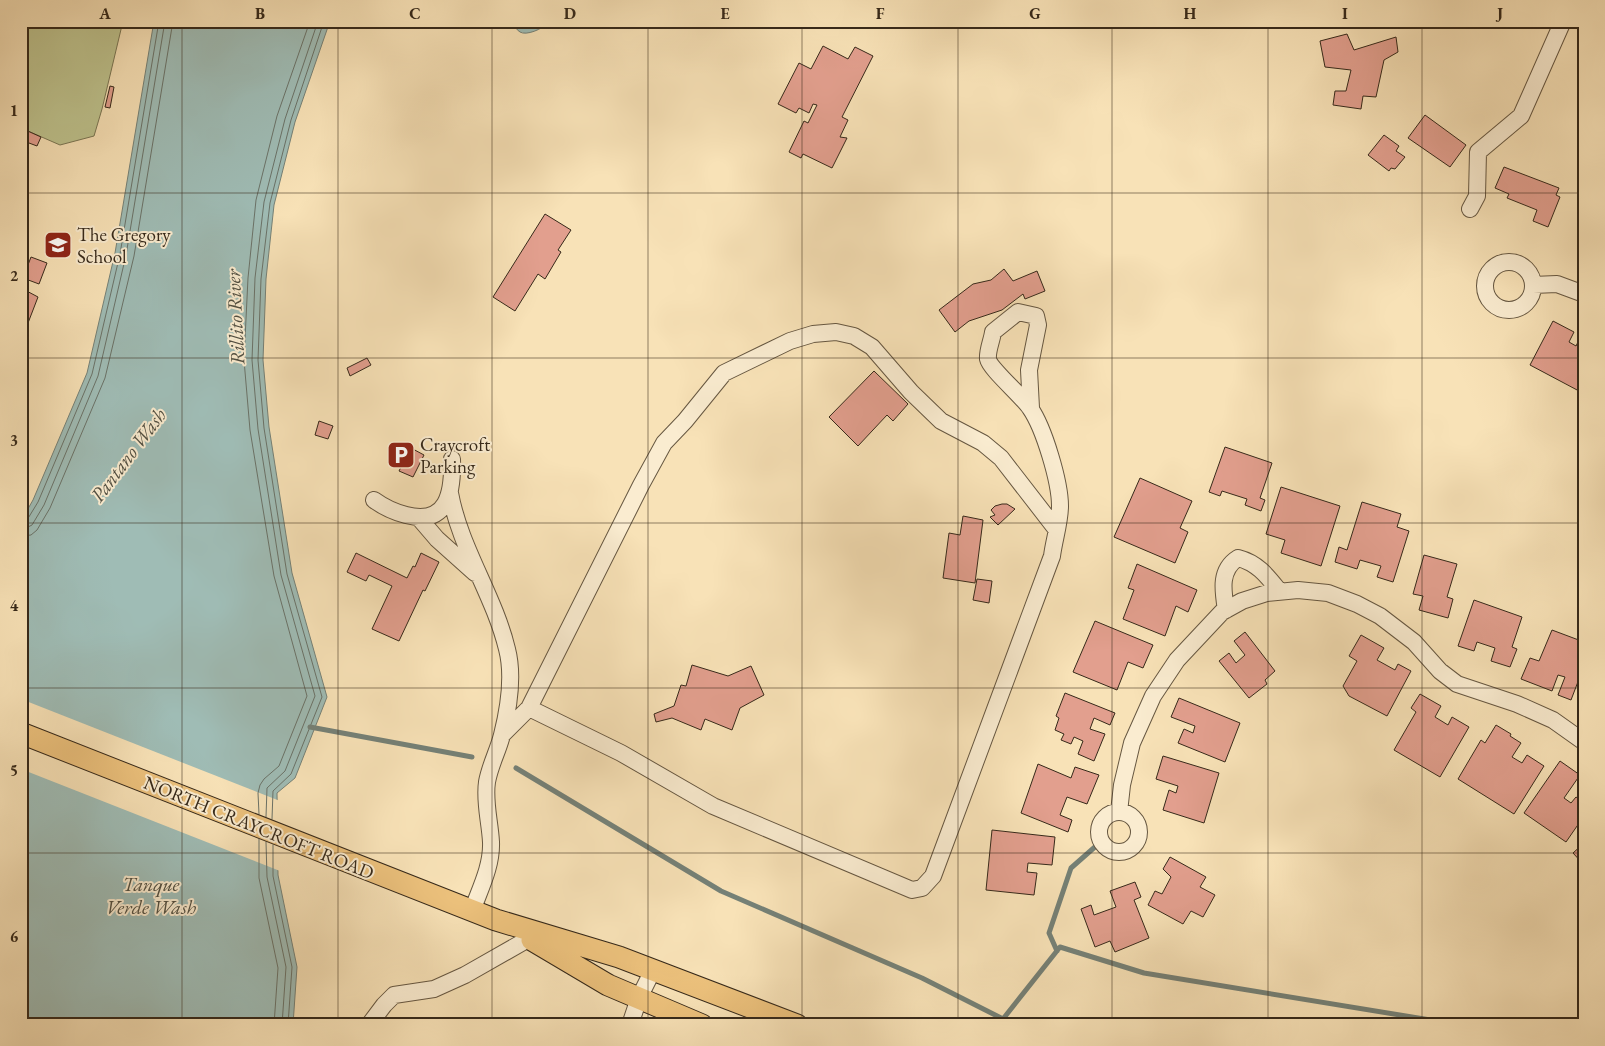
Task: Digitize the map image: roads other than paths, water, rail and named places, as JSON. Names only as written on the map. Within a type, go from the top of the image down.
[{"type":"main road","name":"NORTH CRAYCROFT ROAD","points":[[21,733],[472,911],[619,957],[797,1025]]},
{"type":"main road","name":"NORTH CRAYCROFT ROAD","points":[[496,920],[608,985],[702,1025]]},
{"type":"street","points":[[1470,209],[1477,196],[1478,152],[1521,116],[1563,21]]},
{"type":"street","points":[[1533,285],[1557,284],[1584,294]]},
{"type":"street","points":[[528,708],[621,753],[713,806],[912,890],[922,888],[933,876],[1052,556],[1060,507],[1055,474],[1046,442],[1031,408],[1012,386],[995,371],[988,359],[993,332],[1018,312],[1036,316],[1038,326],[1029,370],[1031,408]]},
{"type":"street","points":[[502,735],[528,708],[664,443],[685,421],[724,373],[790,341],[813,334],[836,332],[854,336],[872,347],[911,392],[941,421],[983,443],[1001,458],[1056,529]]},
{"type":"street","points":[[374,500],[389,510],[419,518],[434,516],[443,508],[450,493],[453,476],[452,459]]},
{"type":"street","points":[[450,493],[453,510],[499,625],[507,649],[512,675],[502,735],[487,782],[486,797],[491,843],[490,860],[472,911]]},
{"type":"street","points":[[419,518],[437,539],[478,576]]},
{"type":"street","points":[[1226,610],[1223,583],[1230,563],[1238,558],[1247,561],[1266,574],[1280,592]]},
{"type":"street","points":[[1119,812],[1122,785],[1132,743],[1153,696],[1177,660],[1222,612],[1242,601],[1268,593],[1298,590],[1328,593],[1357,604],[1380,616],[1414,642],[1440,671],[1457,684],[1517,704],[1553,720],[1584,742]]},
{"type":"street","points":[[369,1025],[384,1004],[394,995],[434,989],[464,975],[530,938]]},
{"type":"street","points":[[630,1025],[639,998],[653,970]]},
{"type":"water","points":[[154,21],[330,21],[295,122],[274,205],[266,279],[263,360],[269,427],[292,573],[327,697],[295,778],[277,793],[278,875],[297,967],[293,1025],[21,1025],[21,521],[33,500],[87,373],[115,253]]},
{"type":"water","points":[[512,21],[546,21],[547,23],[534,31],[523,33],[517,30]]},
{"type":"waterway","points":[[310,727],[472,757]]},
{"type":"waterway","points":[[516,768],[721,891],[922,978],[1015,1025]]},
{"type":"waterway","points":[[1057,951],[1049,933],[1071,868],[1096,846]]},
{"type":"waterway","points":[[1003,1019],[1060,947],[1144,973],[1461,1025]]},
{"type":"place","name":"The Gregory School","points":[[58,245]]},
{"type":"place","name":"Craycroft Parking","points":[[401,455]]},
{"type":"water label","name":"Rillito River","points":[[235,317]]},
{"type":"water label","name":"Pantano Wash","points":[[128,455]]},
{"type":"water label","name":"Tanque Verde Wash","points":[[151,896]]}]
